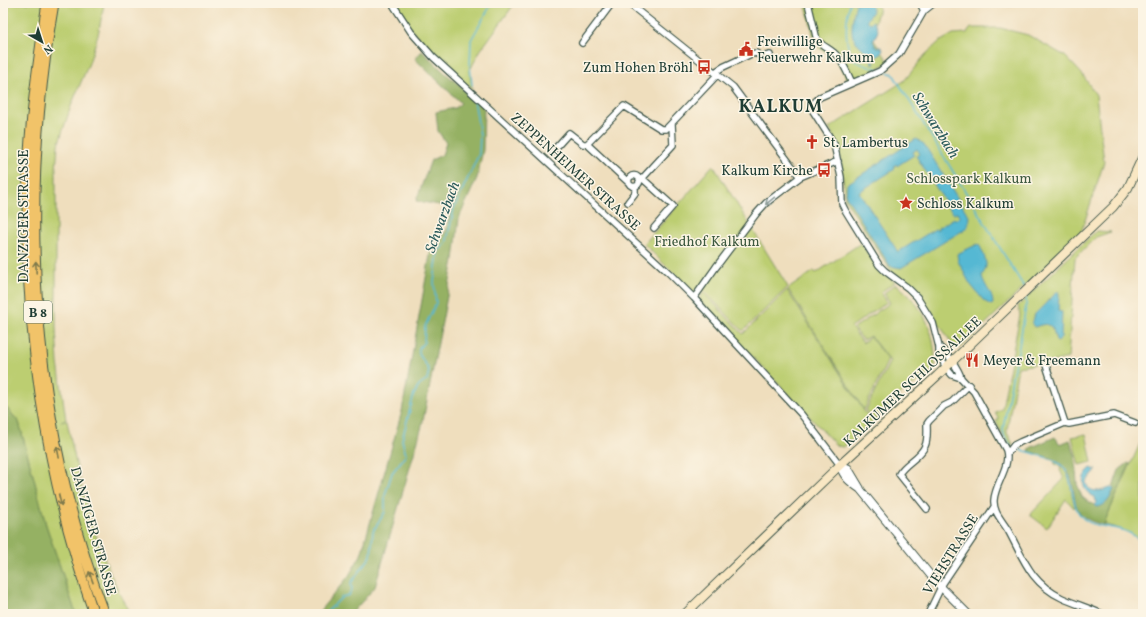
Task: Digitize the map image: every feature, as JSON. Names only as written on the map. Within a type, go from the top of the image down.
[{"type":"highway","name":"DANZIGER STRASSE","points":[[47,3],[33,101],[30,143],[27,246],[30,304],[38,378],[46,432],[56,482],[78,565],[94,614]]},
{"type":"highway","name":"DANZIGER STRASSE","points":[[54,3],[40,102],[36,159],[35,249],[37,302],[46,384],[63,480],[86,562],[105,614]]},
{"type":"main road","name":"KALKUMER SCHLOSSALLEE","points":[[685,614],[840,464],[949,365],[1113,207],[1128,188],[1143,156]]},
{"type":"street","name":"ZEPPENHEIMER STRASSE","points":[[392,3],[420,43],[467,89],[643,248],[694,298],[801,414],[840,464]]},
{"type":"street","points":[[582,43],[612,3]]},
{"type":"street","points":[[628,3],[733,87],[800,177]]},
{"type":"street","points":[[808,3],[817,40],[820,44],[829,48],[838,56],[852,83]]},
{"type":"street","points":[[920,3],[924,11]]},
{"type":"street","points":[[934,3],[924,11],[899,54],[888,64],[880,70],[820,97],[816,100],[813,106],[813,111],[834,144],[841,177],[841,198],[845,210],[879,264],[885,271],[908,288],[917,297],[933,323],[939,353],[949,365],[952,375],[960,378],[974,392],[1007,454],[1007,460],[994,495],[994,507],[1027,568],[1038,582],[1048,590],[1062,598],[1102,614]]},
{"type":"street","points":[[587,144],[624,106],[661,129],[666,129],[723,67],[751,54],[756,53],[762,57],[770,55]]},
{"type":"street","points":[[628,202],[635,193],[639,183],[673,145],[672,124]]},
{"type":"street","points":[[552,152],[569,133],[583,144],[587,144],[628,182],[630,186],[639,183]]},
{"type":"street","points":[[694,298],[756,214],[766,203],[800,177],[838,161]]},
{"type":"street","points":[[628,182],[631,177],[635,176],[639,183],[673,206],[654,228]]},
{"type":"street","points":[[1046,365],[1065,423]]},
{"type":"street","points":[[926,509],[899,474],[902,469],[926,446],[927,424],[929,421],[944,406],[952,402],[969,386]]},
{"type":"street","points":[[1007,454],[1013,446],[1065,423],[1069,424],[1114,415],[1135,423]]},
{"type":"street","points":[[840,464],[842,473],[846,478],[860,489],[941,587],[968,614]]},
{"type":"street","name":"VIEHSTRASSE","points":[[928,614],[941,587],[994,507]]},
{"type":"green space","points":[[3,3],[104,3],[98,35],[89,63],[71,106],[58,145],[56,170],[56,328],[58,363],[66,420],[61,421],[67,421],[91,520],[108,568],[130,614],[76,614],[46,525],[19,422],[3,404]]},
{"type":"green space","points":[[396,3],[515,3],[480,51],[470,70],[472,90],[432,53],[407,24]]},
{"type":"green space","points":[[813,3],[876,3],[879,8],[871,36],[889,62],[849,82],[834,57],[818,47],[815,42],[806,6]]},
{"type":"green space","name":"Schlosspark Kalkum","points":[[971,28],[1000,28],[1028,35],[1065,56],[1082,74],[1096,95],[1104,162],[1081,233],[961,347],[954,347],[934,316],[909,285],[892,272],[845,199],[841,161],[837,143],[829,128],[904,81],[925,55],[939,42],[953,34],[967,33]]},
{"type":"green space","points":[[422,51],[445,73],[484,105],[483,150],[477,178],[459,218],[454,260],[422,426],[375,587],[351,614],[317,614],[348,577],[361,555],[402,411],[431,250],[446,231],[451,207],[416,201],[431,160],[442,155],[446,143],[438,131],[436,112],[455,108],[461,103],[415,59]]},
{"type":"green space","name":"Friedhof Kalkum","points":[[713,165],[788,287],[743,331],[700,287],[694,294],[644,244]]},
{"type":"green space","points":[[1096,231],[1111,232],[1096,237],[1075,258],[1068,358],[1043,364],[1018,367],[1007,430],[1013,444],[1011,445],[1001,432],[996,421],[999,419],[995,412],[1002,408],[1020,315],[1018,306]],"holes":[[[1059,294],[1056,341],[1053,330],[1048,324],[1045,323],[1035,327],[1033,326],[1035,314],[1049,299]]]},
{"type":"green space","points":[[861,243],[879,270],[895,282],[881,292],[887,302],[851,327],[863,343],[870,337],[888,360],[864,410],[788,289],[814,271],[816,273]]},
{"type":"green space","points":[[896,284],[914,301],[926,321],[933,342],[935,367],[927,375],[902,392],[893,401],[889,408],[875,420],[866,410],[890,361],[870,336],[863,340],[854,328],[890,303],[884,293]]},
{"type":"green space","points":[[787,290],[864,411],[873,422],[843,447],[837,446],[699,300],[703,292],[743,334]]},
{"type":"green space","points":[[3,404],[19,422],[46,525],[76,614],[3,614]]},
{"type":"green space","points":[[1086,434],[1092,462],[1079,465],[1072,437]]},
{"type":"green space","points":[[1055,437],[1060,444],[1070,440],[1075,455],[1077,484],[1082,497],[1097,507],[1113,487],[1119,470],[1128,463],[1130,464],[1105,521],[1105,525],[1091,521],[1082,515],[1077,508],[1069,475],[1060,463],[1029,451],[1030,448]]},
{"type":"green space","points":[[1143,437],[1143,542],[1125,531],[1105,525],[1105,521]]},
{"type":"green space","points":[[1055,462],[1061,467],[1068,477],[1075,507],[1074,508],[1066,499],[1047,528],[1030,515],[1064,479],[1060,470],[1061,468],[1054,463]]},
{"type":"water","points":[[856,3],[870,3],[873,11],[867,20],[870,23],[873,21],[877,27],[878,31],[873,41],[876,47],[881,47],[883,50],[880,55],[873,58],[875,64],[873,64],[871,56],[859,45],[852,34],[853,15]]},
{"type":"water","points":[[916,139],[924,144],[970,218],[967,228],[901,268],[890,266],[846,196],[847,184]],"holes":[[[917,149],[920,154],[916,156],[953,214],[957,212],[960,217],[955,220],[954,218],[937,230],[935,229],[898,252],[859,192],[895,169],[894,166],[896,164],[897,166],[914,155],[913,152]]]},
{"type":"water","points":[[978,244],[986,261],[986,267],[982,276],[992,296],[993,304],[991,305],[984,301],[970,284],[958,261],[957,254]]},
{"type":"water","points":[[1058,291],[1058,311],[1062,312],[1061,337],[1058,342],[1056,341],[1054,331],[1050,326],[1044,324],[1035,327],[1032,324],[1035,314]]},
{"type":"water","points":[[1091,468],[1096,470],[1086,482],[1090,489],[1097,491],[1112,487],[1114,489],[1108,501],[1100,507],[1096,507],[1094,505],[1096,503],[1095,497],[1084,488],[1083,484],[1083,480],[1087,472]]},
{"type":"waterway","name":"Schwarzbach","points":[[472,85],[470,66],[471,40],[492,3]]},
{"type":"waterway","name":"Schwarzbach","points":[[850,3],[846,34],[849,50],[858,62],[878,69]]},
{"type":"waterway","name":"Schwarzbach","points":[[884,71],[893,74],[1024,287]]},
{"type":"waterway","name":"Schwarzbach","points":[[325,614],[342,597],[349,595],[352,589],[351,583],[371,556],[373,531],[385,512],[385,495],[392,473],[406,455],[402,440],[414,394],[419,386],[427,380],[429,370],[419,354],[419,348],[424,342],[425,326],[436,303],[434,282],[438,251],[446,244],[454,208],[479,154],[480,135],[474,99]]},
{"type":"waterway","name":"Schwarzbach","points":[[1011,446],[1004,436],[1003,429],[1026,306],[1026,295]]},
{"type":"waterway","name":"Schwarzbach","points":[[1015,448],[1048,458],[1064,468],[1071,482],[1079,513],[1088,522],[1128,532],[1143,543]]},
{"type":"place","name":"Freiwillige Feuerwehr Kalkum","points":[[746,49]]},
{"type":"place","name":"Zum Hohen Bröhl","points":[[704,67]]},
{"type":"place","name":"St. Lambertus","points":[[812,142]]},
{"type":"place","name":"Kalkum Kirche","points":[[824,170]]},
{"type":"place","name":"Schloss Kalkum","points":[[906,203]]},
{"type":"place","name":"Meyer & Freemann","points":[[972,360]]},
{"type":"district","name":"KALKUM","points":[[781,106]]}]
